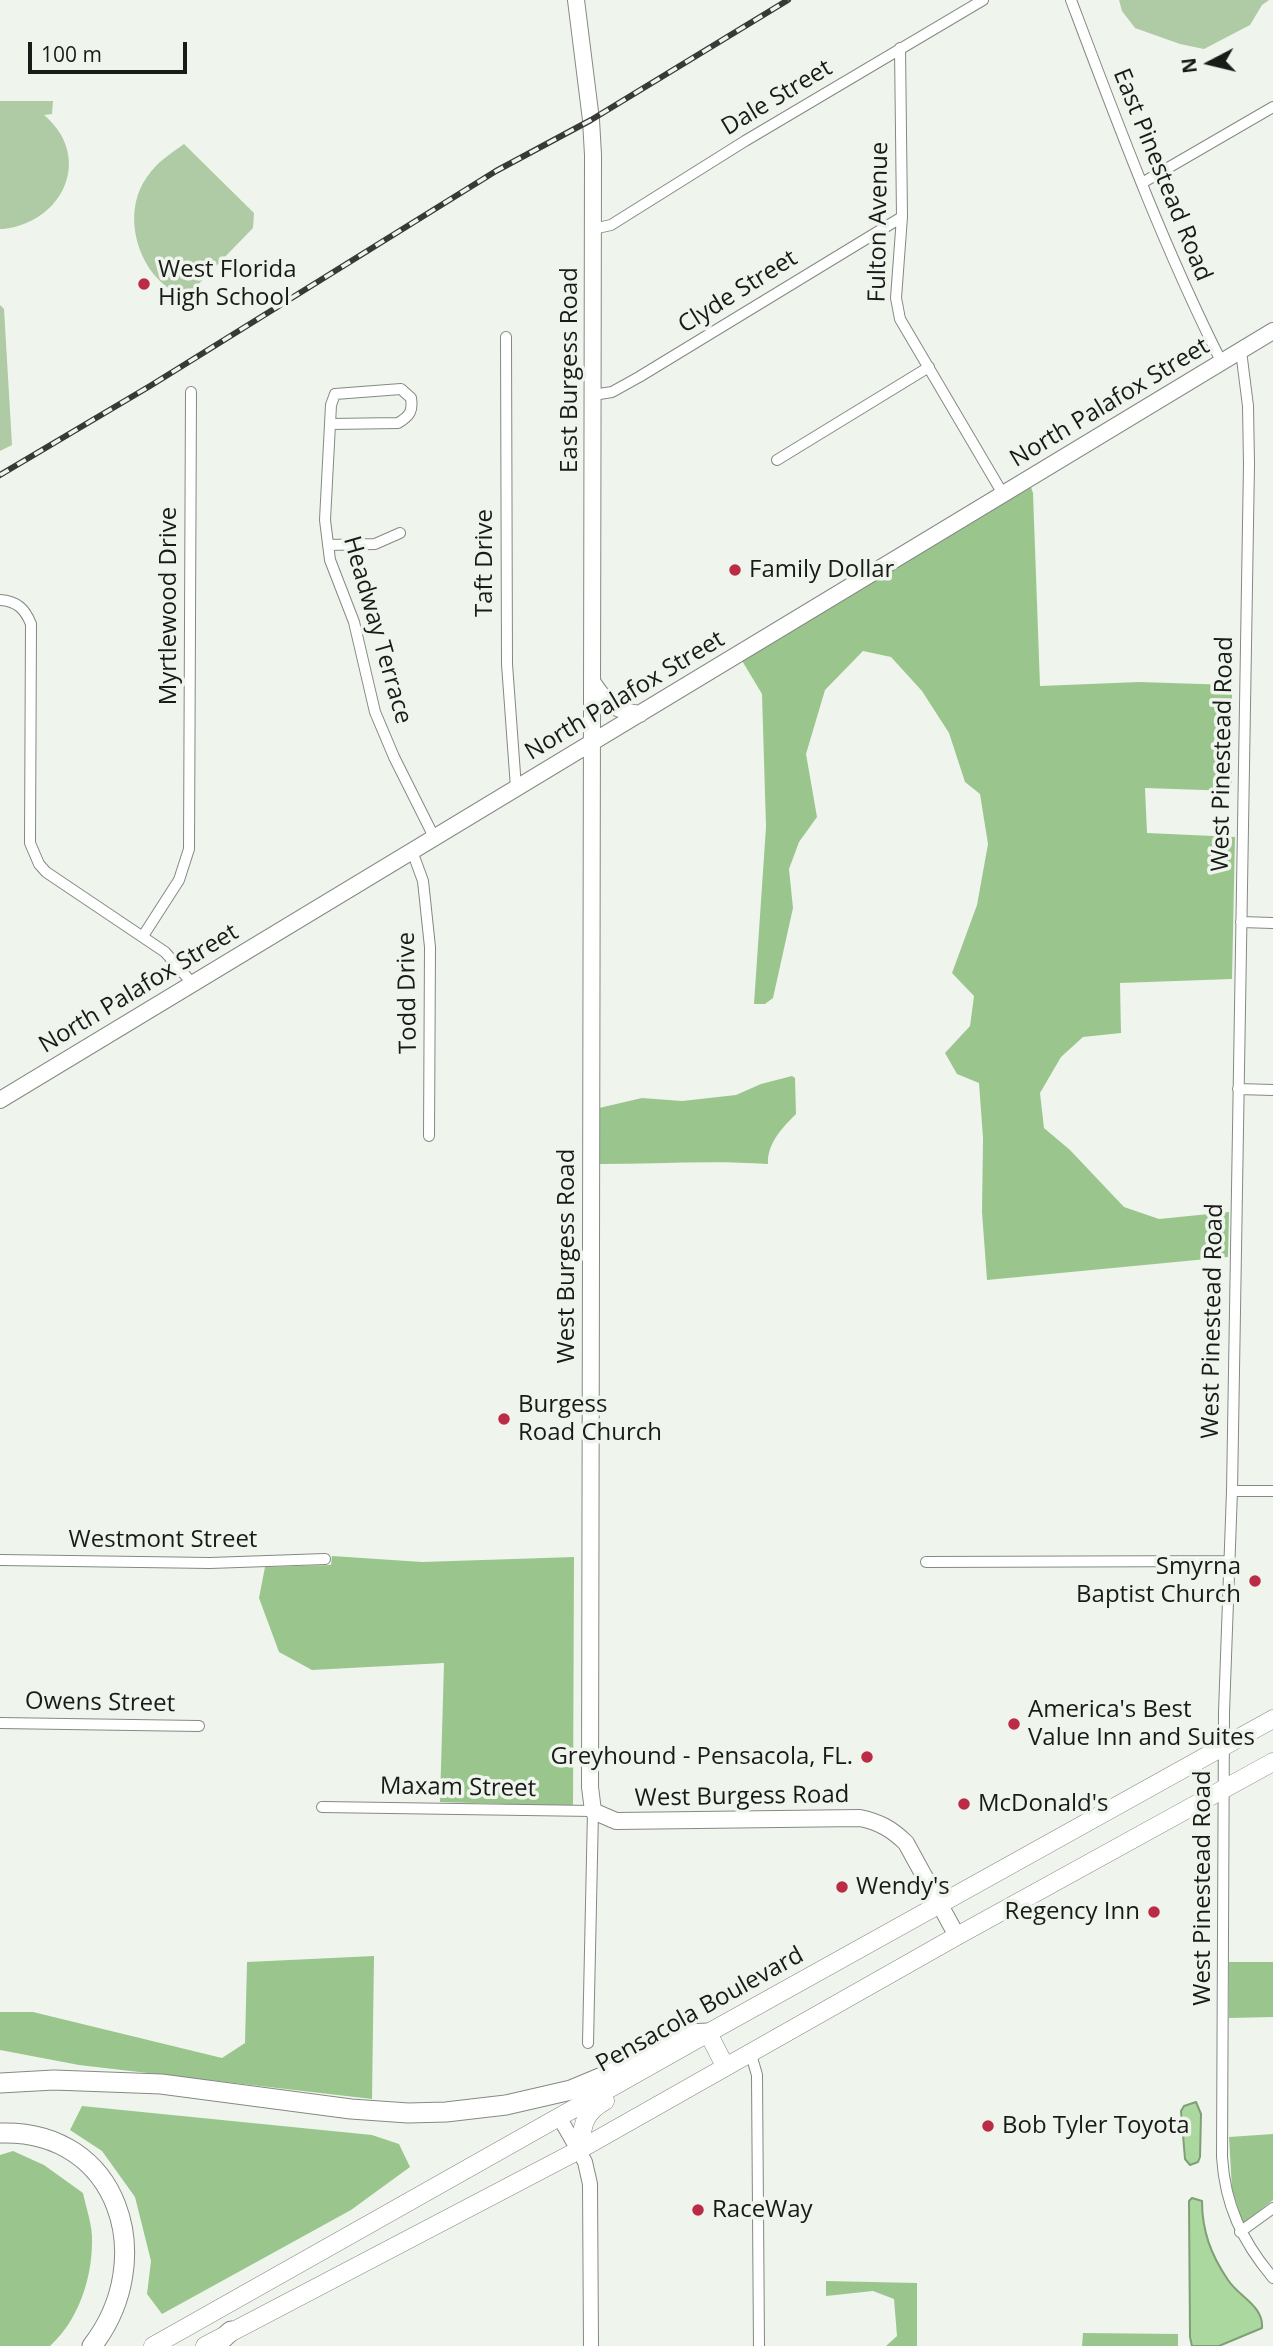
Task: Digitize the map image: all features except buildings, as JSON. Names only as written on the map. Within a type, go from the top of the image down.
[{"type":"highway","points":[[0,2083],[64,2080],[161,2084],[369,2111],[446,2112],[506,2105],[571,2090],[614,2072],[686,2034],[710,2037]]},
{"type":"highway","points":[[0,2133],[34,2135],[64,2146],[92,2167],[114,2197],[124,2227],[125,2263],[107,2323],[92,2346]]},
{"type":"highway","points":[[215,2346],[231,2331]]},
{"type":"main road","name":"East Burgess Road","points":[[576,0],[591,120],[593,742]]},
{"type":"main road","name":"North Palafox Street","points":[[0,1100],[1273,331]]},
{"type":"main road","points":[[593,683],[609,705],[624,712],[640,713]]},
{"type":"main road","name":"West Burgess Road","points":[[593,742],[590,1268],[590,1787],[593,1811],[616,1821],[849,1818],[873,1821],[895,1832],[906,1843],[957,1936]]},
{"type":"main road","name":"Pensacola Boulevard","points":[[153,2346],[559,2117],[710,2037],[792,1986],[1273,1719]]},
{"type":"main road","points":[[205,2346],[579,2150],[750,2051],[1273,1762]]},
{"type":"main road","points":[[579,2150],[583,2121],[592,2109],[710,2037],[724,2066]]},
{"type":"street","name":"Dale Street","points":[[593,229],[611,225],[983,0]]},
{"type":"street","name":"East Pinestead Road","points":[[1071,0],[1189,298],[1222,363]]},
{"type":"street","name":"Fulton Avenue","points":[[900,48],[902,217],[896,298],[900,319],[1003,494]]},
{"type":"street","points":[[1142,183],[1273,107]]},
{"type":"street","name":"Clyde Street","points":[[593,395],[612,392],[639,377],[902,217]]},
{"type":"street","name":"Taft Drive","points":[[506,337],[507,664],[516,788]]},
{"type":"street","name":"West Pinestead Road","points":[[1241,351],[1248,406],[1250,464],[1232,1491],[1224,1746],[1222,2157],[1226,2190],[1240,2232],[1273,2278]]},
{"type":"street","points":[[777,460],[929,367]]},
{"type":"street","name":"Headway Terrace","points":[[331,424],[398,423],[408,417],[413,409],[411,398],[401,390],[335,394],[331,405],[325,520],[330,560],[355,622],[375,712],[434,837]]},
{"type":"street","name":"Myrtlewood Drive","points":[[143,936],[179,880],[189,849],[191,392]]},
{"type":"street","points":[[328,545],[375,544],[400,533]]},
{"type":"street","points":[[0,600],[8,600],[23,609],[31,624],[30,843],[33,853],[46,872],[165,952],[192,984]]},
{"type":"street","name":"Todd Drive","points":[[412,851],[423,881],[430,947],[429,1136]]},
{"type":"street","points":[[1241,922],[1273,923]]},
{"type":"street","points":[[1238,1089],[1273,1090]]},
{"type":"street","points":[[1232,1491],[1273,1491]]},
{"type":"street","name":"Westmont Street","points":[[0,1560],[210,1563],[325,1559]]},
{"type":"street","points":[[926,1562],[1229,1561]]},
{"type":"street","name":"Owens Street","points":[[0,1723],[199,1726]]},
{"type":"street","name":"Maxam Street","points":[[321,1807],[593,1811]]},
{"type":"street","name":"West Burgess Road","points":[[588,2043],[593,1811]]},
{"type":"street","points":[[750,2051],[757,2075],[759,2346]]},
{"type":"street","points":[[559,2117],[585,2162],[590,2184],[591,2346]]},
{"type":"street","points":[[1240,2232],[1273,2208]]},
{"type":"shaded area","points":[[1119,0],[1269,0],[1262,5],[1250,25],[1204,49],[1180,44],[1135,28],[1122,11]]},
{"type":"shaded area","points":[[0,101],[53,101],[52,114],[44,115],[59,132],[67,150],[69,168],[65,186],[56,201],[42,215],[24,224],[3,229],[0,229]]},
{"type":"shaded area","points":[[184,144],[254,213],[253,228],[185,298],[158,279],[149,268],[138,243],[134,216],[140,189],[147,177],[159,163]]},
{"type":"shaded area","points":[[0,305],[4,309],[12,445],[0,451]]},
{"type":"shaded area","points":[[1030,484],[1033,493],[1040,686],[1139,682],[1232,685],[1232,791],[1145,788],[1147,833],[1235,837],[1232,979],[1120,983],[1121,1033],[1083,1037],[1061,1057],[1040,1093],[1044,1128],[1070,1150],[1124,1207],[1159,1219],[1229,1212],[1228,1257],[987,1280],[982,1212],[983,1138],[979,1083],[957,1074],[945,1053],[970,1026],[974,996],[952,973],[977,905],[988,844],[980,794],[965,782],[949,733],[922,691],[891,657],[863,651],[825,690],[806,754],[817,817],[799,842],[789,869],[793,908],[773,998],[765,1004],[754,1004],[766,827],[762,694],[741,659]]},
{"type":"shaded area","points":[[792,1076],[795,1078],[796,1114],[773,1142],[768,1164],[599,1164],[599,1108],[642,1098],[682,1101],[736,1095],[761,1084]]},
{"type":"shaded area","points":[[332,1556],[422,1562],[574,1557],[573,1806],[440,1802],[444,1663],[312,1670],[279,1652],[259,1598],[265,1567],[331,1565]]},
{"type":"shaded area","points":[[374,1956],[372,2099],[79,2065],[0,2050],[0,2012],[33,2012],[222,2058],[245,2043],[247,1962]]},
{"type":"shaded area","points":[[1229,1962],[1273,1962],[1273,2017],[1229,2018]]},
{"type":"shaded area","points":[[1196,2102],[1201,2114],[1200,2157],[1198,2162],[1190,2165],[1185,2159],[1181,2111],[1184,2106]]},
{"type":"shaded area","points":[[82,2106],[372,2135],[399,2144],[410,2167],[351,2210],[162,2314],[147,2294],[151,2261],[135,2197],[102,2151],[70,2130]]},
{"type":"shaded area","points":[[1273,2134],[1273,2200],[1243,2224],[1232,2189],[1229,2137]]},
{"type":"shaded area","points":[[13,2151],[44,2165],[83,2193],[90,2223],[91,2256],[82,2298],[60,2336],[50,2346],[0,2346],[0,2155]]},
{"type":"shaded area","points":[[1192,2198],[1202,2201],[1206,2233],[1222,2271],[1255,2308],[1262,2320],[1262,2328],[1219,2346],[1192,2346],[1190,2337],[1189,2201]]},
{"type":"shaded area","points":[[826,2281],[917,2283],[917,2346],[886,2346],[897,2336],[894,2299],[873,2291],[826,2296]]},
{"type":"shaded area","points":[[1083,2333],[1178,2334],[1178,2346],[1082,2346]]},
{"type":"railway","points":[[0,475],[150,386],[496,171],[591,120],[788,0]]},
{"type":"place","name":"West Florida High School","points":[[144,284]]},
{"type":"place","name":"Family Dollar","points":[[735,570]]},
{"type":"place","name":"Burgess Road Church","points":[[504,1419]]},
{"type":"place","name":"Smyrna Baptist Church","points":[[1255,1581]]},
{"type":"place","name":"America's Best Value Inn and Suites","points":[[1014,1724]]},
{"type":"place","name":"Greyhound - Pensacola, FL.","points":[[867,1757]]},
{"type":"place","name":"McDonald's","points":[[964,1804]]},
{"type":"place","name":"Wendy's","points":[[842,1887]]},
{"type":"place","name":"Regency Inn","points":[[1154,1912]]},
{"type":"place","name":"Bob Tyler Toyota","points":[[988,2126]]},
{"type":"place","name":"RaceWay","points":[[698,2210]]}]
